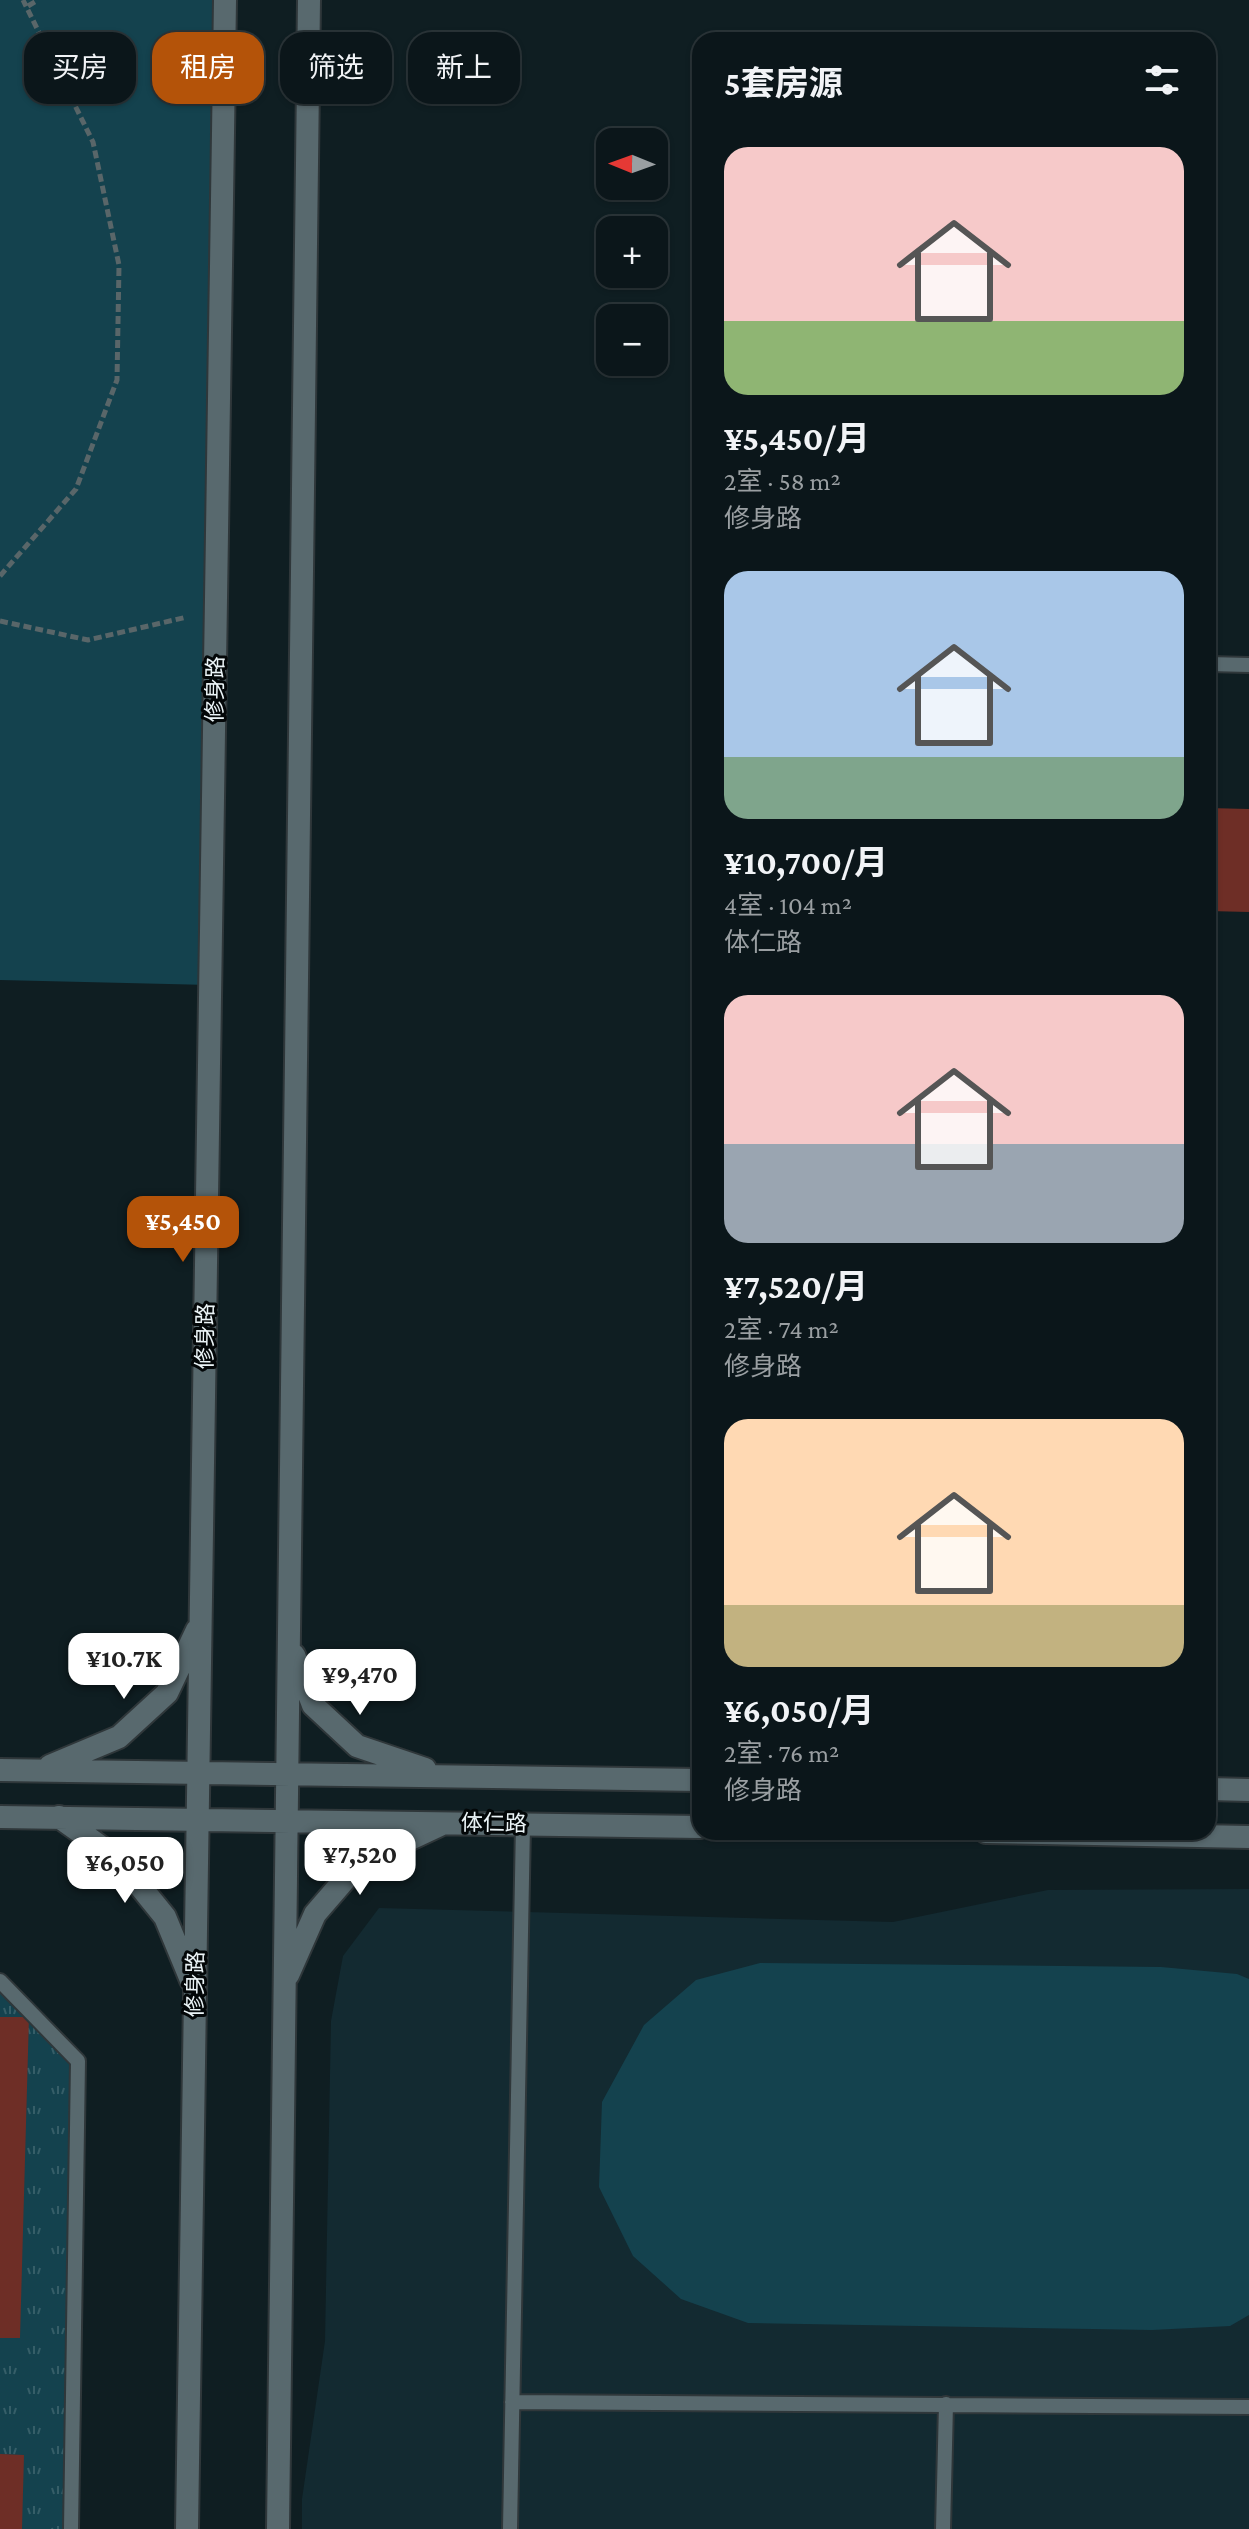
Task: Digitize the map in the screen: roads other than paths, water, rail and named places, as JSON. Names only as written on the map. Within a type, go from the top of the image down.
[{"type":"street","name":"修身路","points":[[187,2529],[225,0]]},
{"type":"street","points":[[278,2529],[309,0]]},
{"type":"street","points":[[40,1770],[119,1737],[167,1693],[200,1622]]},
{"type":"street","points":[[289,1640],[313,1705],[357,1746],[445,1776]]},
{"type":"street","points":[[0,1770],[692,1780]]},
{"type":"street","points":[[1216,1789],[1249,1790]]},
{"type":"street","name":"体仁路","points":[[0,1817],[692,1827]]},
{"type":"street","points":[[59,1817],[118,1859],[165,1917],[195,1989]]},
{"type":"street","points":[[285,1983],[315,1914],[359,1863],[446,1822]]},
{"type":"street","points":[[1216,1836],[1249,1837]]},
{"type":"lane","points":[[1216,664],[1249,665]]},
{"type":"lane","points":[[510,2529],[523,1824]]},
{"type":"lane","points":[[0,1981],[78,2061],[71,2529]]},
{"type":"lane","points":[[512,2402],[1249,2407]]},
{"type":"lane","points":[[943,2529],[946,2404]]}]
